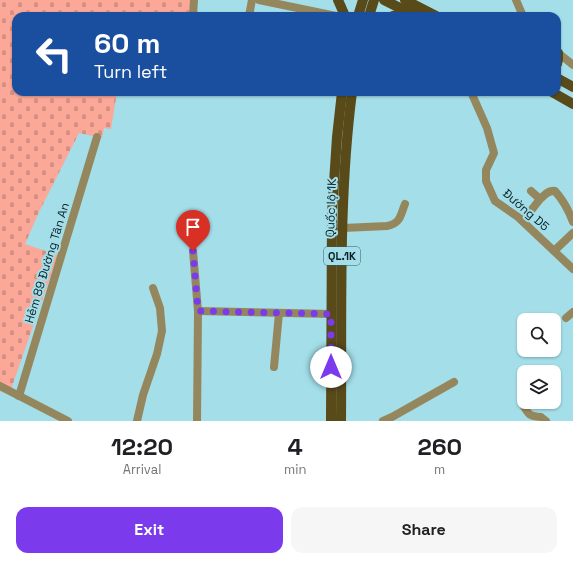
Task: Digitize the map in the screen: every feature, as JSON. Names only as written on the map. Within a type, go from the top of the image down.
[{"type":"main road","points":[[338,0],[343,12]]},
{"type":"main road","points":[[359,12],[363,0]]},
{"type":"main road","points":[[370,12],[374,0]]},
{"type":"main road","points":[[384,0],[423,12]]},
{"type":"main road","points":[[405,0],[413,9]]},
{"type":"main road","points":[[561,80],[573,87]]},
{"type":"main road","name":"Quốc lộ 1K","points":[[331,421],[332,213],[337,137],[342,96]]},
{"type":"main road","name":"Quốc lộ 1K","points":[[341,421],[342,213],[352,96]]},
{"type":"main road","points":[[559,96],[573,104]]},
{"type":"street","points":[[193,12],[194,0]]},
{"type":"street","points":[[250,12],[252,0]]},
{"type":"street","points":[[260,0],[317,12]]},
{"type":"street","points":[[516,0],[521,12]]},
{"type":"street","points":[[561,56],[573,65]]},
{"type":"street","name":"Đường D5","points":[[473,96],[487,128],[494,153],[486,170],[486,180],[495,201],[523,221],[573,270]]},
{"type":"street","name":"Hẻm 89 Đường Tân An","points":[[19,396],[98,137]]},
{"type":"street","points":[[531,191],[540,199]]},
{"type":"street","points":[[523,221],[540,199],[548,192],[555,191],[569,212],[573,222]]},
{"type":"street","points":[[343,228],[393,225],[398,222],[405,204]]},
{"type":"street","points":[[554,251],[573,233]]},
{"type":"street","points":[[193,251],[198,311],[197,421]]},
{"type":"street","points":[[137,421],[143,395],[157,354],[162,331],[160,308],[153,288]]},
{"type":"street","points":[[198,311],[331,314]]},
{"type":"street","points":[[566,318],[573,312]]},
{"type":"street","points":[[274,366],[279,313]]},
{"type":"street","points":[[383,421],[392,418],[454,382]]},
{"type":"street","points":[[0,386],[68,421]]},
{"type":"street","points":[[525,409],[529,415],[541,417],[546,421]]},
{"type":"green space","points":[[0,0],[190,0],[190,12],[12,12],[12,96],[116,96],[111,129],[104,128],[102,138],[79,133],[39,212],[25,244],[58,255],[9,395],[0,391]]},
{"type":"route","points":[[193,251],[198,311],[331,314],[331,367]]}]
